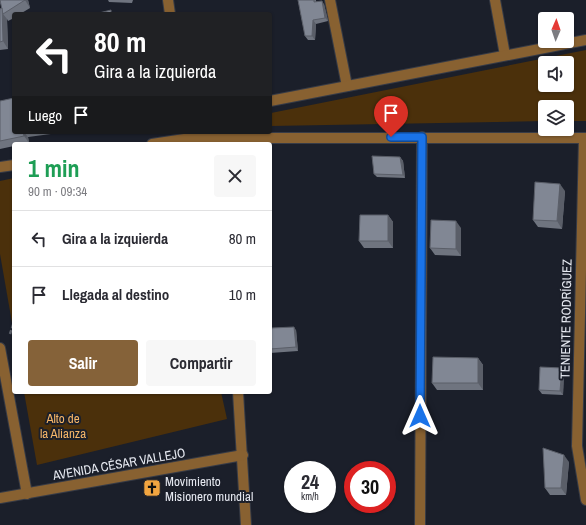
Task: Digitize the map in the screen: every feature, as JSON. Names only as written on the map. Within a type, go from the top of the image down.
[{"type":"street","points":[[168,0],[170,12]]},
{"type":"street","points":[[330,0],[347,86]]},
{"type":"street","points":[[495,0],[505,55]]},
{"type":"street","points":[[272,101],[586,40]]},
{"type":"street","points":[[420,525],[422,137]]},
{"type":"street","points":[[165,142],[191,138],[585,138]]},
{"type":"street","name":"TENIENTE RODRÍGUEZ","points":[[585,138],[577,446],[586,500]]},
{"type":"street","points":[[0,167],[12,165]]},
{"type":"street","points":[[0,348],[27,494]]},
{"type":"street","points":[[238,394],[246,525]]},
{"type":"street","name":"AVENIDA CÉSAR VALLEJO","points":[[0,498],[243,455]]},
{"type":"green space","points":[[586,50],[586,121],[574,121],[574,100],[538,100],[538,121],[272,126],[272,113],[538,60],[538,92],[574,92],[574,56],[556,56]]},
{"type":"green space","points":[[12,178],[12,323],[0,254],[0,181]]},
{"type":"green space","name":"Alto de la Alianza","points":[[24,394],[221,394],[227,419],[37,465]]},
{"type":"building","points":[[0,0],[25,0],[3,14]]},
{"type":"building","points":[[298,0],[314,0],[314,2],[322,1],[325,18],[313,20],[312,36],[305,36]]},
{"type":"building","points":[[2,8],[3,41],[0,42],[0,9]]},
{"type":"building","points":[[12,98],[12,134],[24,134],[24,136],[0,141],[0,101]]},
{"type":"building","points":[[372,156],[400,157],[403,175],[374,174]]},
{"type":"building","points":[[535,182],[560,184],[557,221],[533,220]]},
{"type":"building","points":[[360,215],[388,215],[388,241],[359,241]]},
{"type":"building","points":[[431,220],[456,221],[456,249],[430,248]]},
{"type":"building","points":[[294,327],[296,347],[272,349],[272,328]]},
{"type":"building","points":[[433,357],[478,358],[478,383],[432,383]]},
{"type":"building","points":[[540,367],[562,368],[560,391],[539,390]]},
{"type":"building","points":[[543,448],[564,455],[561,488],[545,488]]},
{"type":"place","name":"Movimiento Misionero mundial","points":[[152,488]]},
{"type":"route","points":[[391,137],[422,137],[420,416]]}]
